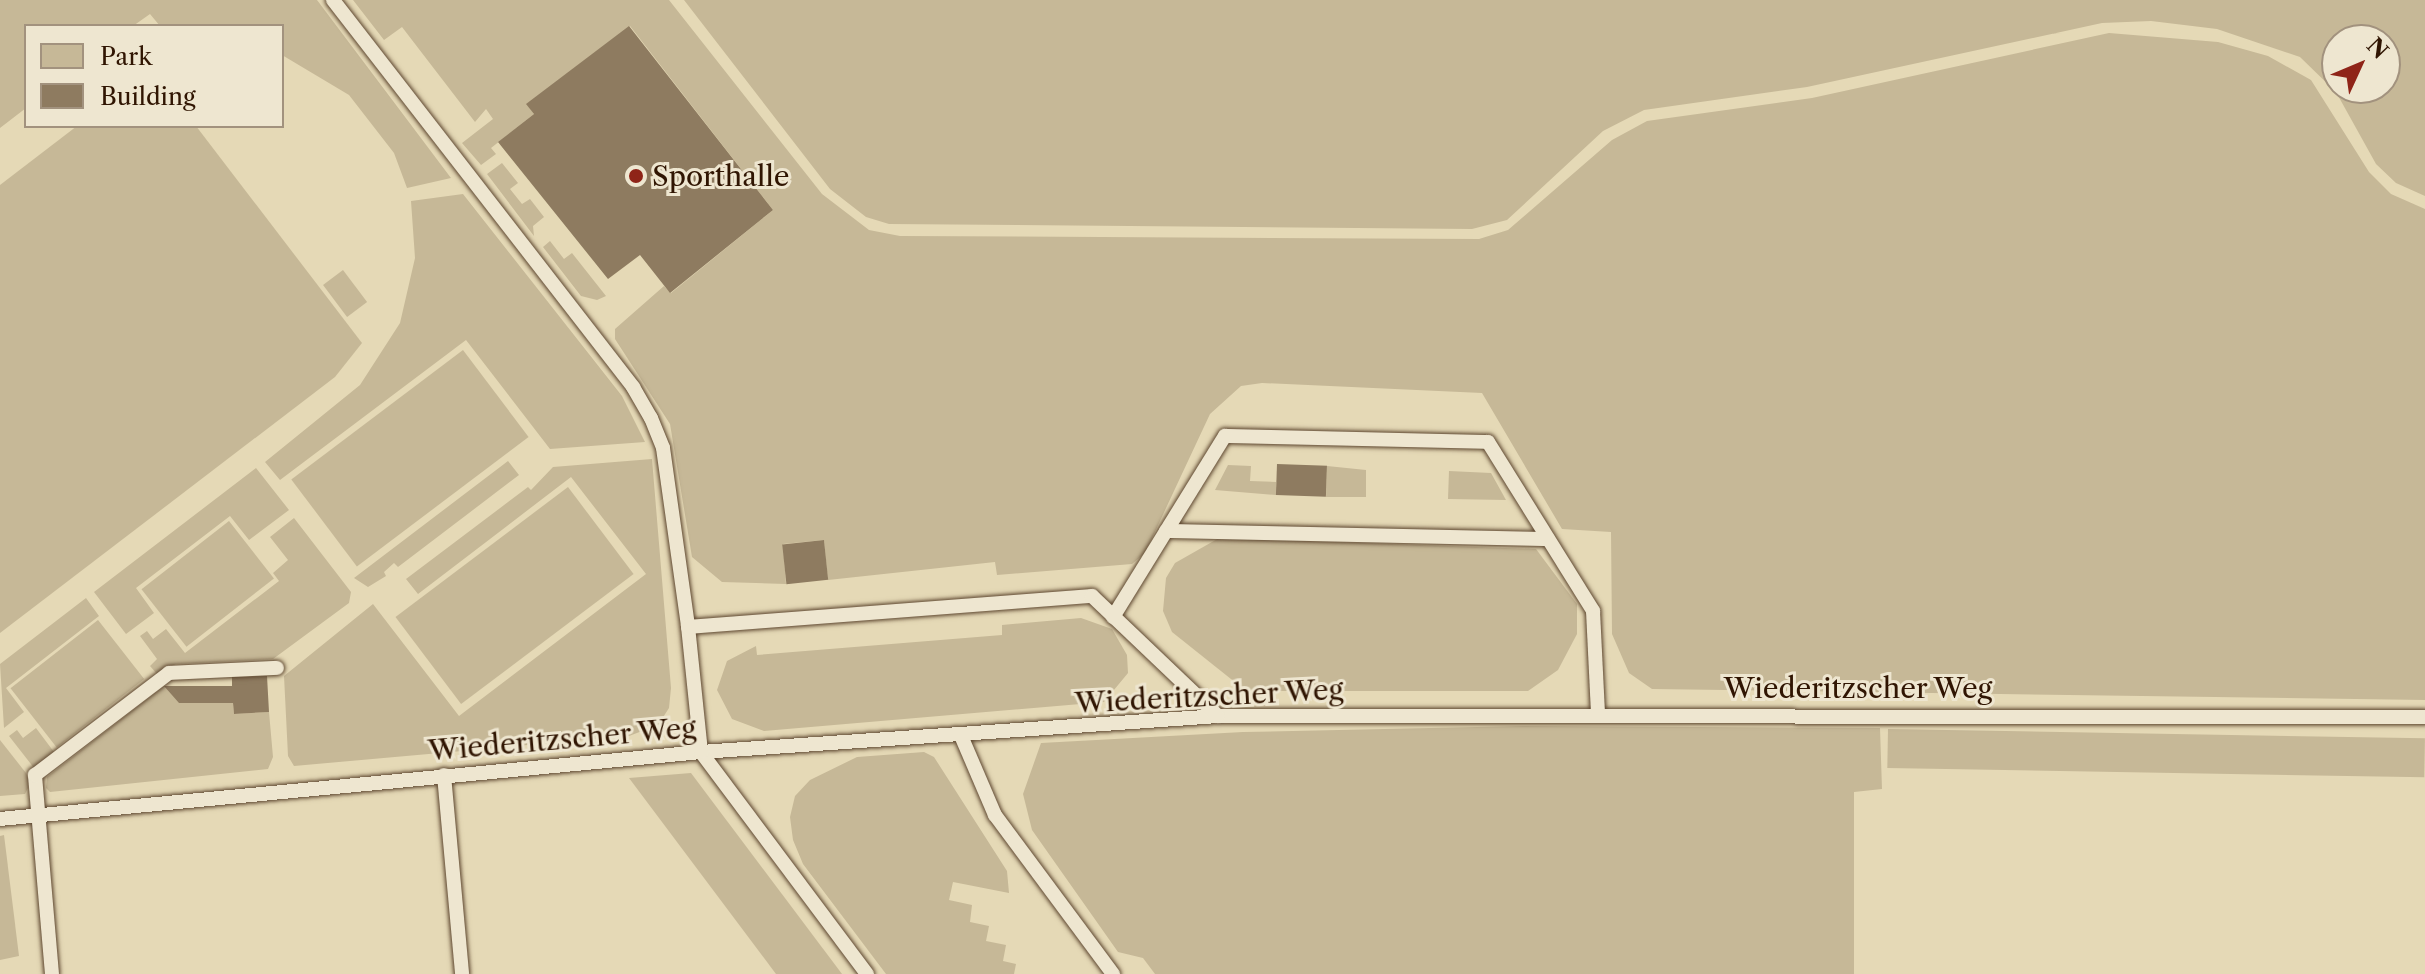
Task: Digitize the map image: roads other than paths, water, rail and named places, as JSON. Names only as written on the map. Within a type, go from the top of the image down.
[{"type":"lane","points":[[333,0],[624,375],[651,418],[663,448],[688,627],[701,752],[867,974]]},
{"type":"lane","points":[[1113,617],[1225,436],[1488,442],[1593,611],[1598,712]]},
{"type":"lane","points":[[1166,531],[1548,539]]},
{"type":"lane","points":[[688,627],[1092,596],[1218,716]]},
{"type":"lane","points":[[52,974],[35,775],[169,673],[277,668]]},
{"type":"lane","name":"Wiederitzscher Weg","points":[[0,819],[701,752],[962,738],[1218,716],[1598,712],[2425,717]]},
{"type":"lane","points":[[962,738],[995,815],[1113,974]]},
{"type":"lane","points":[[444,775],[462,974]]},
{"type":"place","name":"Sporthalle","points":[[636,176]]}]
